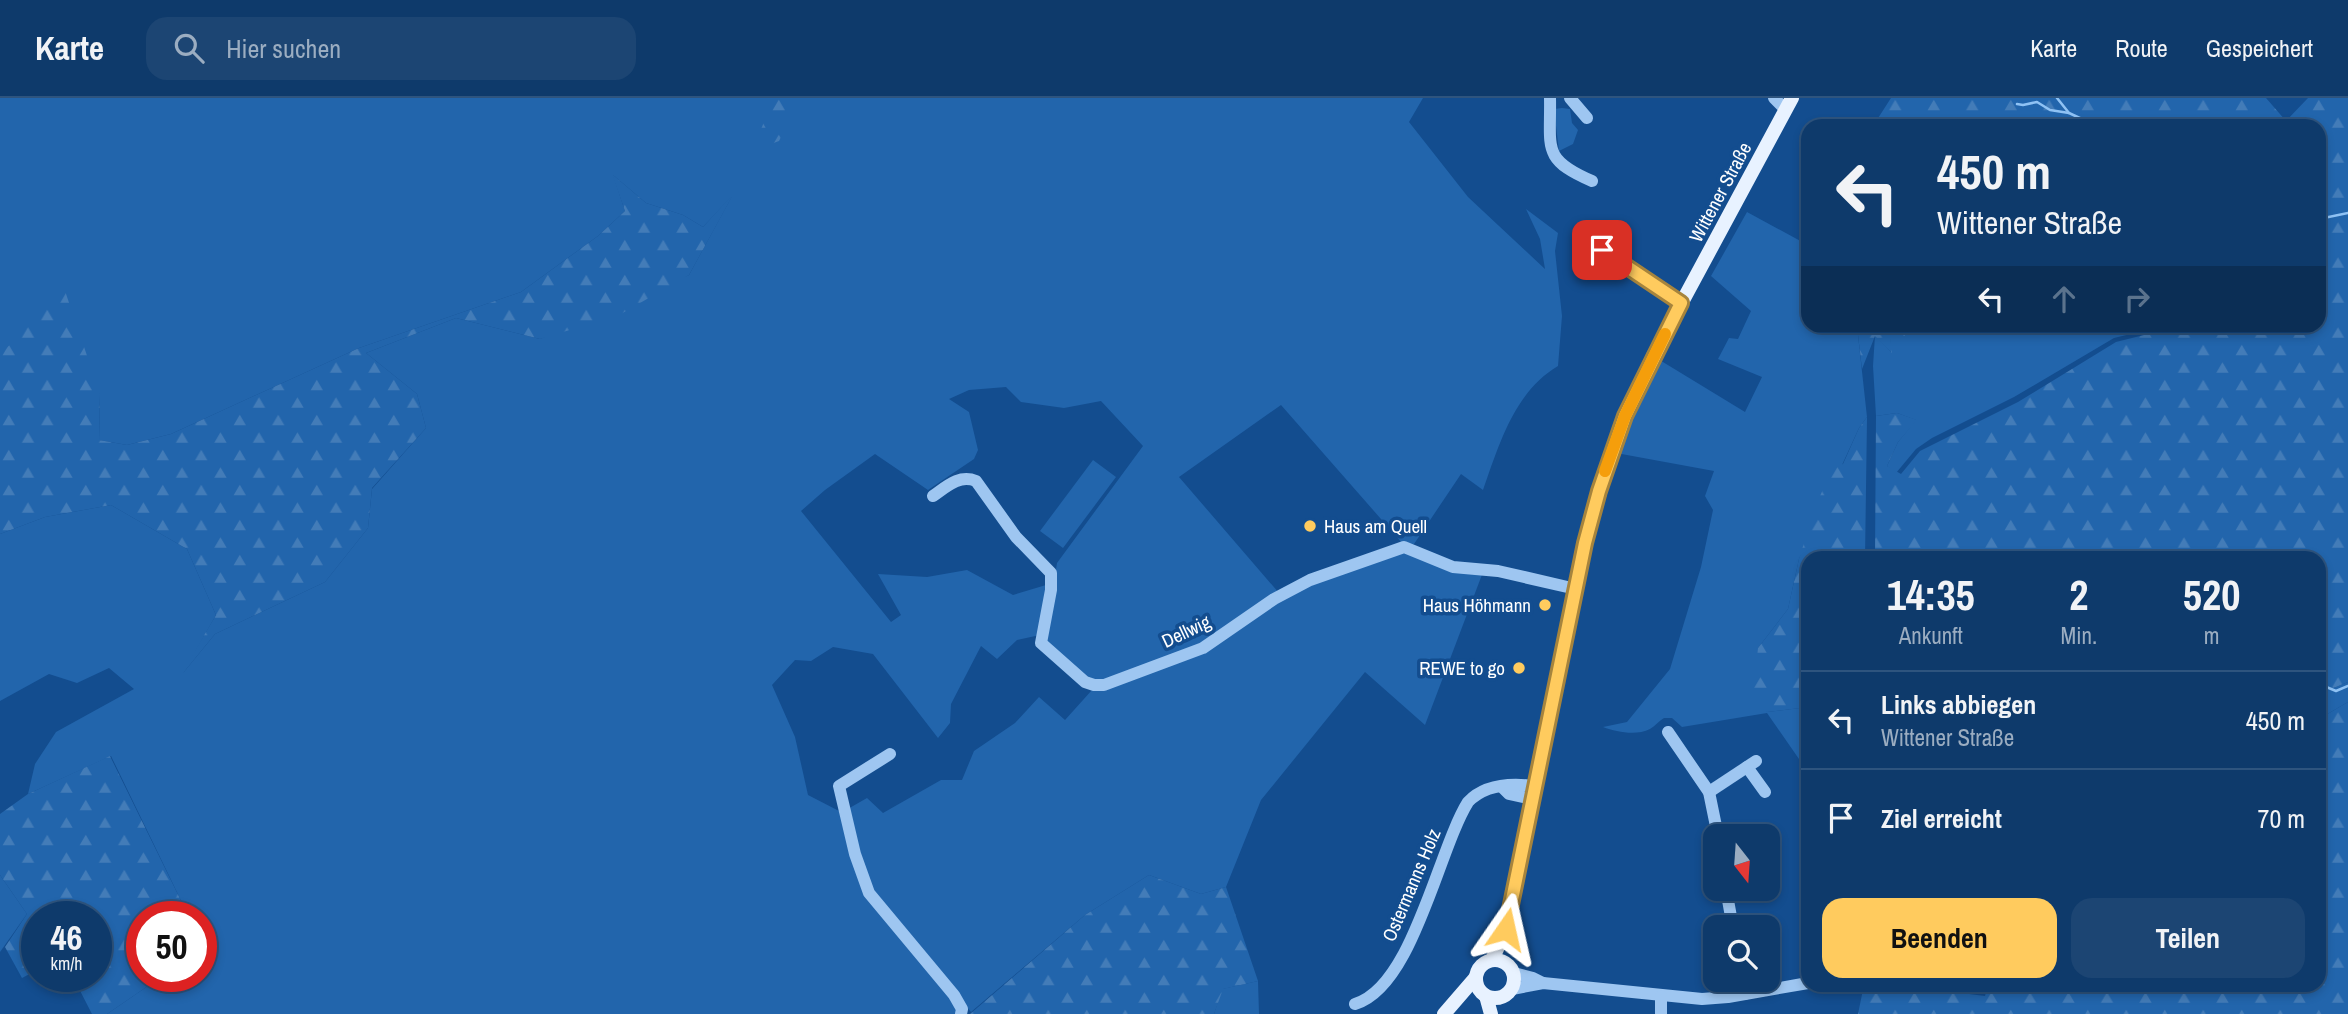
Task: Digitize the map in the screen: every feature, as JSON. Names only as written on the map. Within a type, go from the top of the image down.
[{"type":"main road","name":"Wittener Straße","points":[[1504,965],[1506,929],[1576,589],[1599,491],[1615,442],[1640,381],[1789,104]]},
{"type":"main road","points":[[1447,1011],[1476,977],[1481,966],[1504,965],[1508,992],[1501,1014]]},
{"type":"main road","points":[[1476,977],[1478,989],[1484,995],[1491,1014]]},
{"type":"main road","points":[[1447,1011],[1484,995],[1495,998],[1508,992]]},
{"type":"street","points":[[1550,98],[1551,145],[1555,158],[1562,167],[1592,181]]},
{"type":"street","points":[[1570,98],[1587,118]]},
{"type":"street","points":[[1774,98],[1789,104]]},
{"type":"street","points":[[1602,250],[1681,303]]},
{"type":"street","name":"Dellwig","points":[[933,496],[963,478],[976,481],[1016,537],[1051,573],[1051,590],[1041,643],[1075,675],[1094,685],[1114,682],[1193,653],[1222,637],[1274,599],[1310,580],[1404,547],[1453,567],[1507,572],[1576,589]]},
{"type":"street","points":[[1668,732],[1709,792],[1716,824]]},
{"type":"street","points":[[890,754],[839,786],[855,855],[869,893],[954,995],[962,1009],[961,1014]]},
{"type":"street","points":[[1709,792],[1751,764],[1765,792]]},
{"type":"street","name":"Ostermanns Holz","points":[[1355,1004],[1371,996],[1387,978],[1413,937],[1468,802],[1480,792],[1513,783],[1533,792]]},
{"type":"street","points":[[1504,965],[1543,983],[1702,999],[1801,984]]},
{"type":"street","points":[[1508,992],[1543,983]]},
{"type":"street","points":[[1661,996],[1661,1014]]},
{"type":"green space","points":[[0,98],[1423,98],[1409,122],[1468,197],[1545,269],[1540,239],[1526,209],[1558,233],[1555,251],[1562,316],[1558,366],[1530,390],[1519,405],[1502,438],[1483,490],[1461,474],[1414,544],[1402,543],[1281,405],[1179,477],[1279,593],[1206,645],[1093,684],[1047,644],[1057,563],[1143,446],[1101,401],[1064,408],[1021,402],[1006,387],[969,390],[949,399],[969,412],[978,450],[974,459],[928,490],[875,454],[801,511],[891,622],[901,615],[878,574],[927,577],[967,570],[1013,595],[1046,585],[1040,635],[1017,640],[997,659],[981,646],[951,704],[950,723],[938,738],[873,654],[833,647],[811,661],[795,660],[772,685],[795,737],[808,795],[841,812],[856,870],[952,996],[960,1014],[107,1014],[139,992],[217,992],[217,901],[181,901],[111,756],[28,794],[35,764],[56,732],[134,689],[109,668],[77,683],[49,674],[0,701],[0,534],[45,517],[111,505],[187,549],[216,615],[183,673],[215,634],[325,582],[368,528],[372,489],[426,428],[417,394],[366,353],[456,318],[540,339],[689,275],[732,196],[703,227],[683,215],[646,203],[613,175],[625,211],[598,236],[521,292],[359,348],[171,434],[127,445],[99,440],[100,394],[0,356]]},
{"type":"green space","points":[[774,98],[800,98],[779,141],[752,151]]},
{"type":"green space","points":[[1891,98],[2266,98],[2284,119],[1878,119]]},
{"type":"green space","points":[[2308,98],[2348,98],[2348,682],[2326,691],[2326,551],[1875,551],[1876,416],[1897,413],[1917,420],[1898,442],[1887,466],[1901,474],[1920,451],[2018,402],[2116,342],[2152,333],[2326,333],[2326,119],[2288,119]]},
{"type":"green space","points":[[1554,109],[1570,109],[1572,123],[1578,130],[1573,144],[1559,151]]},
{"type":"green space","points":[[612,174],[646,203],[683,215],[703,227],[734,193],[689,275],[619,315],[540,339],[456,318],[366,353],[417,394],[426,428],[372,488],[368,528],[325,582],[215,634],[179,678],[216,615],[187,549],[111,505],[45,517],[0,534],[0,355],[64,288],[100,394],[99,440],[127,445],[171,434],[359,348],[521,292],[598,236],[625,211]]},
{"type":"green space","points":[[1747,212],[1801,241],[1801,333],[1858,333],[1867,417],[1859,428],[1801,551],[1788,609],[1758,648],[1767,712],[1801,708],[1801,762],[1767,713],[1682,727],[1672,718],[1664,718],[1650,729],[1633,733],[1603,727],[1627,722],[1670,669],[1701,567],[1713,510],[1705,496],[1714,471],[1616,453],[1658,359],[1745,412],[1762,377],[1718,359],[1729,338],[1738,339],[1751,311],[1711,276]]},
{"type":"green space","points":[[1858,333],[1890,333],[1892,353],[1875,336],[1862,369]]},
{"type":"green space","points":[[1890,333],[2135,333],[2114,338],[2014,397],[1932,438],[1916,449],[1896,473],[1887,466],[1898,442],[1916,420],[1897,413],[1876,416],[1873,366],[1875,335],[1891,352]]},
{"type":"green space","points":[[1867,417],[1865,551],[1802,551],[1816,505],[1833,467],[1843,464],[1859,428]]},
{"type":"green space","points":[[1093,460],[1116,477],[1063,548],[1040,531]]},
{"type":"green space","points":[[1403,552],[1483,572],[1425,725],[1365,672],[1261,800],[1226,887],[1201,894],[1149,875],[1085,915],[971,1012],[870,890],[846,810],[867,798],[883,813],[941,780],[962,780],[974,751],[1015,723],[1039,697],[1065,720],[1092,690],[1211,647],[1272,604],[1317,580]]},
{"type":"green space","points":[[1801,553],[1801,708],[1767,712],[1753,696],[1758,648],[1788,609]]},
{"type":"green space","points":[[2348,682],[2348,702],[2326,715],[2326,691]]},
{"type":"green space","points":[[2348,702],[2348,1014],[1858,1014],[1863,992],[1952,992],[1985,996],[1986,992],[2326,992],[2326,715]]},
{"type":"green space","points":[[110,756],[181,901],[126,901],[126,992],[139,992],[107,1014],[92,1014],[81,992],[112,992],[112,901],[21,901],[21,905],[0,875],[0,814],[28,794]]},
{"type":"green space","points":[[0,875],[21,905],[21,922],[0,952]]},
{"type":"green space","points":[[1149,875],[1201,894],[1226,887],[1258,981],[1223,989],[1214,1014],[970,1014],[1085,915]]},
{"type":"green space","points":[[21,923],[21,976],[5,947]]},
{"type":"green space","points":[[1258,981],[1259,1014],[1214,1014],[1222,989]]},
{"type":"waterway","points":[[2057,98],[2069,113],[2082,119]]},
{"type":"waterway","points":[[2017,104],[2037,102],[2050,110],[2069,113]]},
{"type":"waterway","points":[[2326,218],[2348,213]]},
{"type":"waterway","points":[[2326,687],[2336,691],[2348,686]]},
{"type":"slow traffic","points":[[1605,471],[1640,381],[1665,334]]},
{"type":"place","name":"Haus am Quell","points":[[1310,526]]},
{"type":"place","name":"Haus Höhmann","points":[[1545,605]]},
{"type":"place","name":"REWE to go","points":[[1519,668]]},
{"type":"route","points":[[1506,929],[1585,543],[1599,491],[1615,442],[1640,381],[1681,303],[1602,250]]}]
